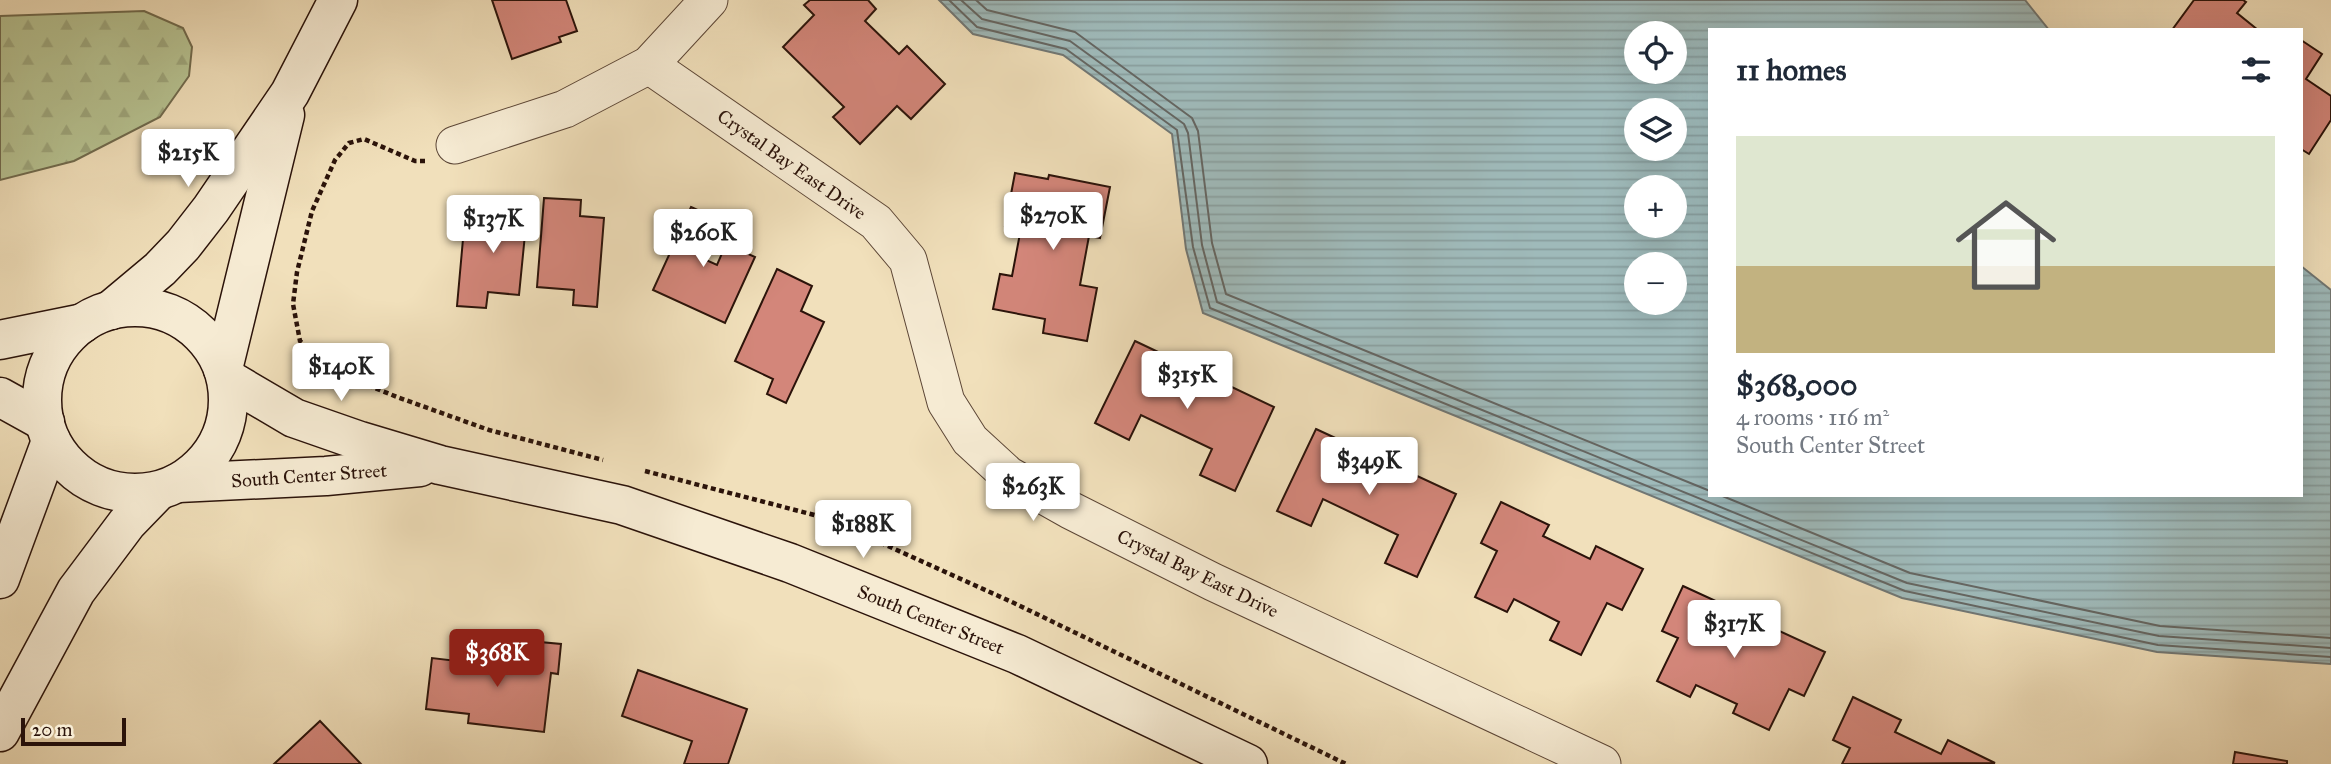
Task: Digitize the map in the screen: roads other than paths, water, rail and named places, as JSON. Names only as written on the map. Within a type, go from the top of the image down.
[{"type":"main road","points":[[168,487],[137,494],[116,492],[95,485],[77,474],[62,458],[48,432],[42,394],[48,367],[62,342],[160,269],[183,245],[211,209],[290,93],[338,0]]},
{"type":"main road","points":[[224,374],[290,93]]},
{"type":"main road","points":[[0,340],[131,307],[150,308],[170,314],[187,323],[215,352],[224,374],[228,409],[220,439],[202,464],[168,487],[127,523],[76,591],[0,732]]},
{"type":"main road","name":"South Center Street","points":[[224,374],[309,424],[360,442],[440,464],[622,505],[790,563],[1017,654],[1248,764]]},
{"type":"main road","points":[[0,397],[48,432]]},
{"type":"main road","points":[[0,579],[48,432]]},
{"type":"main road","name":"South Center Street","points":[[168,487],[326,476],[440,464]]},
{"type":"street","points":[[455,145],[565,110],[649,65],[709,0]]},
{"type":"street","name":"Crystal Bay East Drive","points":[[649,65],[876,222],[908,260],[946,402],[970,440],[1008,475],[1070,510],[1213,582],[1602,764]]},
{"type":"water","points":[[939,0],[2025,0],[2047,28],[1708,28],[1708,497],[2303,497],[2303,268],[2331,290],[2331,664],[2157,652],[1902,598],[1203,313],[1186,249],[1172,134],[1063,55],[973,34]]}]
